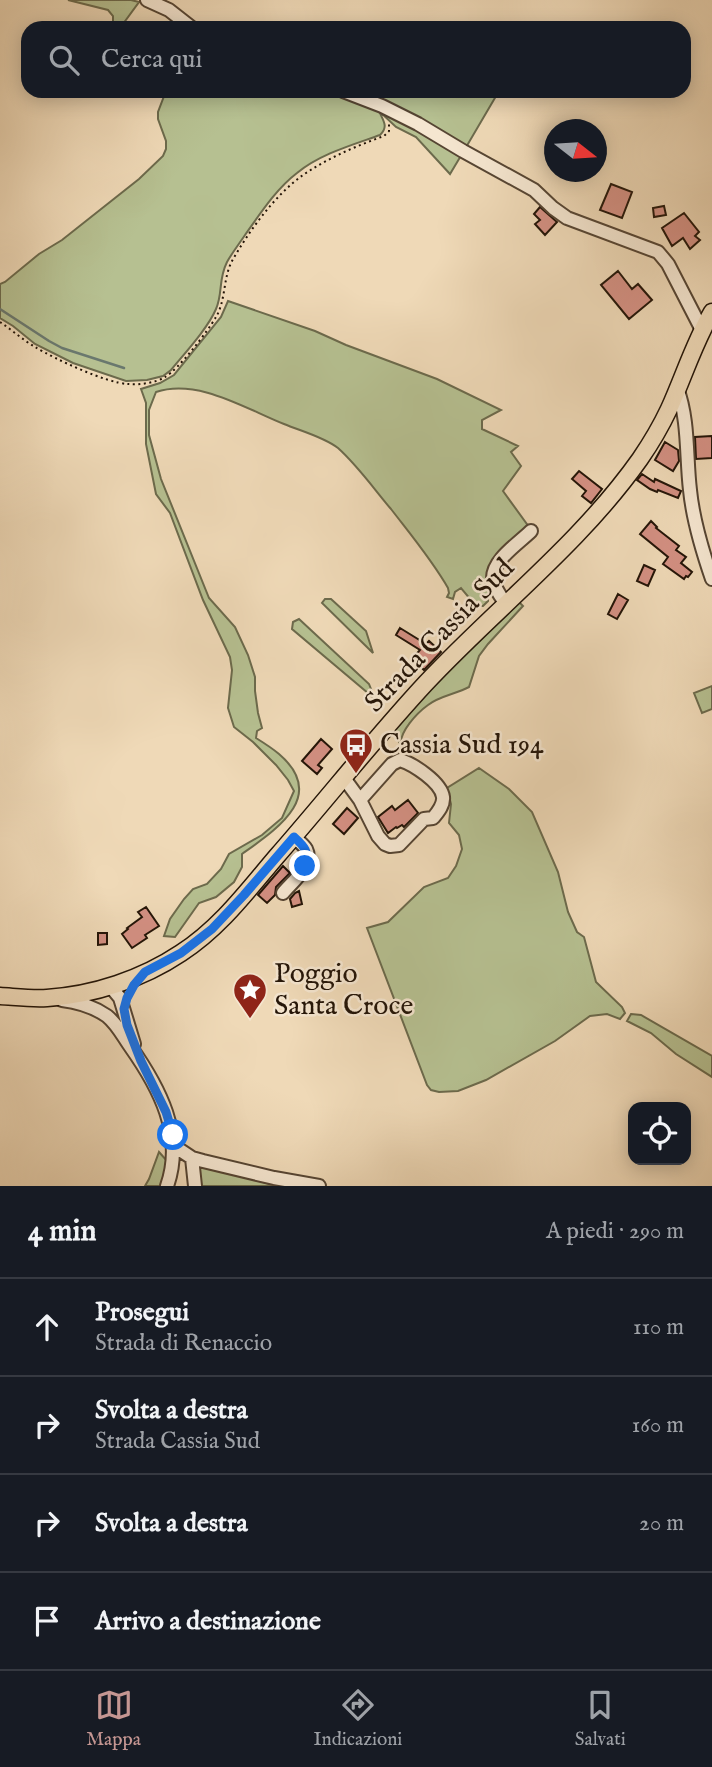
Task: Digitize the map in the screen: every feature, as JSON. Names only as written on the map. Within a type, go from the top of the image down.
[{"type":"main road","name":"Strada Cassia Sud","points":[[0,996],[46,998],[81,994],[110,986],[181,953],[212,929],[425,684],[584,528],[626,478],[651,443],[669,409],[712,312]]},
{"type":"street","points":[[147,0],[169,10],[183,21]]},
{"type":"street","points":[[361,98],[418,124],[534,190],[567,218],[658,252],[668,264],[702,330]]},
{"type":"street","points":[[677,388],[684,414],[691,505],[712,579]]},
{"type":"street","points":[[506,604],[497,592],[493,580],[495,570],[502,559],[531,531]]},
{"type":"street","points":[[344,778],[360,800],[378,836],[385,844],[395,847],[424,819],[433,818],[439,811],[443,794],[431,779],[400,760],[392,764],[360,800]]},
{"type":"street","points":[[283,893],[307,860],[306,848],[294,837]]},
{"type":"street","points":[[124,1009],[131,990],[145,972]]},
{"type":"street","points":[[110,986],[120,998],[141,1061],[172,1129],[173,1164],[167,1186]]},
{"type":"street","points":[[109,1018],[110,986]]},
{"type":"street","points":[[46,998],[85,1005],[109,1018],[141,1061]]},
{"type":"street","points":[[174,1146],[192,1158],[319,1186]]},
{"type":"street","points":[[192,1158],[195,1186]]},
{"type":"path","points":[[0,323],[36,348],[97,376],[127,384],[148,383],[166,377],[218,315],[231,263],[255,225],[302,176],[328,160],[384,136],[389,131],[389,124],[382,106]]},
{"type":"green space","points":[[68,0],[139,2],[125,21],[113,21],[108,10]]},
{"type":"green space","points":[[163,98],[355,98],[462,154],[450,174],[416,137],[396,127],[379,111],[385,126],[380,135],[306,166],[289,179],[269,202],[227,262],[218,303],[212,316],[171,370],[163,376],[147,380],[126,381],[73,363],[35,344],[0,318],[0,284],[62,240],[139,179],[163,156],[166,141],[158,112]]},
{"type":"green space","points":[[366,98],[495,98],[465,149]]},
{"type":"green space","points":[[228,301],[315,331],[437,379],[501,410],[482,420],[482,429],[518,446],[511,452],[521,466],[503,491],[529,527],[489,577],[488,601],[483,606],[476,606],[461,588],[455,592],[453,599],[447,597],[448,588],[428,558],[366,478],[338,448],[319,437],[222,397],[188,389],[156,392],[149,410],[149,435],[161,479],[209,598],[235,627],[248,655],[255,677],[262,728],[257,731],[256,738],[279,754],[293,769],[299,784],[298,798],[292,810],[269,834],[242,854],[242,867],[234,882],[216,897],[199,903],[175,937],[164,936],[170,919],[184,899],[193,889],[207,884],[221,869],[229,854],[262,835],[282,818],[294,791],[276,765],[234,727],[228,708],[232,670],[230,657],[203,600],[170,513],[156,494],[146,444],[146,403],[141,389],[174,375],[221,317]]},
{"type":"green space","points":[[325,599],[331,599],[366,631],[373,653],[322,603]]},
{"type":"green space","points":[[518,601],[523,606],[479,656],[469,687],[437,699],[424,708],[406,729],[401,745],[392,731],[450,665]]},
{"type":"green space","points":[[299,619],[369,684],[375,699],[292,629],[293,622]]},
{"type":"green space","points":[[712,686],[712,709],[702,713],[694,693]]},
{"type":"green space","points":[[479,768],[509,789],[532,812],[558,872],[568,912],[577,932],[584,937],[596,982],[625,1013],[620,1019],[607,1014],[590,1016],[555,1041],[486,1080],[458,1091],[439,1092],[431,1090],[427,1085],[367,928],[388,922],[424,887],[448,878],[462,849],[459,835],[449,823],[451,804],[447,788]]},
{"type":"green space","points":[[631,1014],[641,1015],[712,1056],[712,1077],[676,1054],[651,1033],[627,1021]]},
{"type":"green space","points":[[159,1152],[168,1162],[161,1186],[145,1186],[149,1179]]},
{"type":"green space","points":[[199,1165],[270,1184],[272,1186],[201,1186]]},
{"type":"building","points":[[611,184],[632,192],[622,218],[600,210]]},
{"type":"building","points":[[664,206],[666,215],[654,217],[653,208]]},
{"type":"building","points":[[540,207],[557,222],[545,235],[535,224],[540,220],[534,214]]},
{"type":"building","points":[[684,213],[699,232],[695,236],[700,240],[690,249],[683,238],[672,246],[662,228]]},
{"type":"building","points":[[618,271],[632,289],[638,284],[652,300],[629,319],[601,285]]},
{"type":"building","points":[[712,436],[712,458],[696,459],[695,437]]},
{"type":"building","points":[[665,442],[678,450],[679,461],[673,471],[655,460]]},
{"type":"building","points":[[579,471],[602,489],[591,503],[582,496],[586,491],[572,479]]},
{"type":"building","points":[[642,474],[654,482],[655,479],[681,491],[678,498],[650,489],[637,480]]},
{"type":"building","points":[[651,521],[679,546],[676,550],[686,557],[681,563],[692,572],[688,577],[684,579],[663,564],[668,557],[640,534]]},
{"type":"building","points":[[644,565],[655,570],[648,586],[637,581]]},
{"type":"building","points":[[618,594],[628,600],[617,619],[608,614]]},
{"type":"building","points":[[400,628],[426,644],[429,641],[441,652],[424,670],[412,659],[420,650],[396,635]]},
{"type":"building","points":[[321,739],[332,749],[318,765],[322,768],[317,774],[302,761]]},
{"type":"building","points":[[408,800],[418,813],[404,827],[396,827],[388,833],[378,817],[392,806],[395,810]]},
{"type":"building","points":[[347,808],[358,818],[344,834],[333,824]]},
{"type":"building","points":[[283,866],[290,873],[276,887],[275,895],[267,903],[258,895]]},
{"type":"building","points":[[299,891],[302,904],[292,907],[290,899]]},
{"type":"building","points":[[146,907],[159,926],[132,948],[122,934],[142,917],[138,912]]},
{"type":"building","points":[[98,933],[107,933],[107,944],[98,945]]},
{"type":"waterway","points":[[0,309],[62,348],[124,368]]},
{"type":"place","name":"Cassia Sud 194","points":[[356,775]]},
{"type":"place","name":"Poggio Santa Croce","points":[[250,1020]]},
{"type":"route","points":[[173,1135],[166,1112],[127,1025],[124,1009],[129,993],[145,972],[192,946],[212,929],[294,837],[306,848],[308,854],[305,866]]}]
